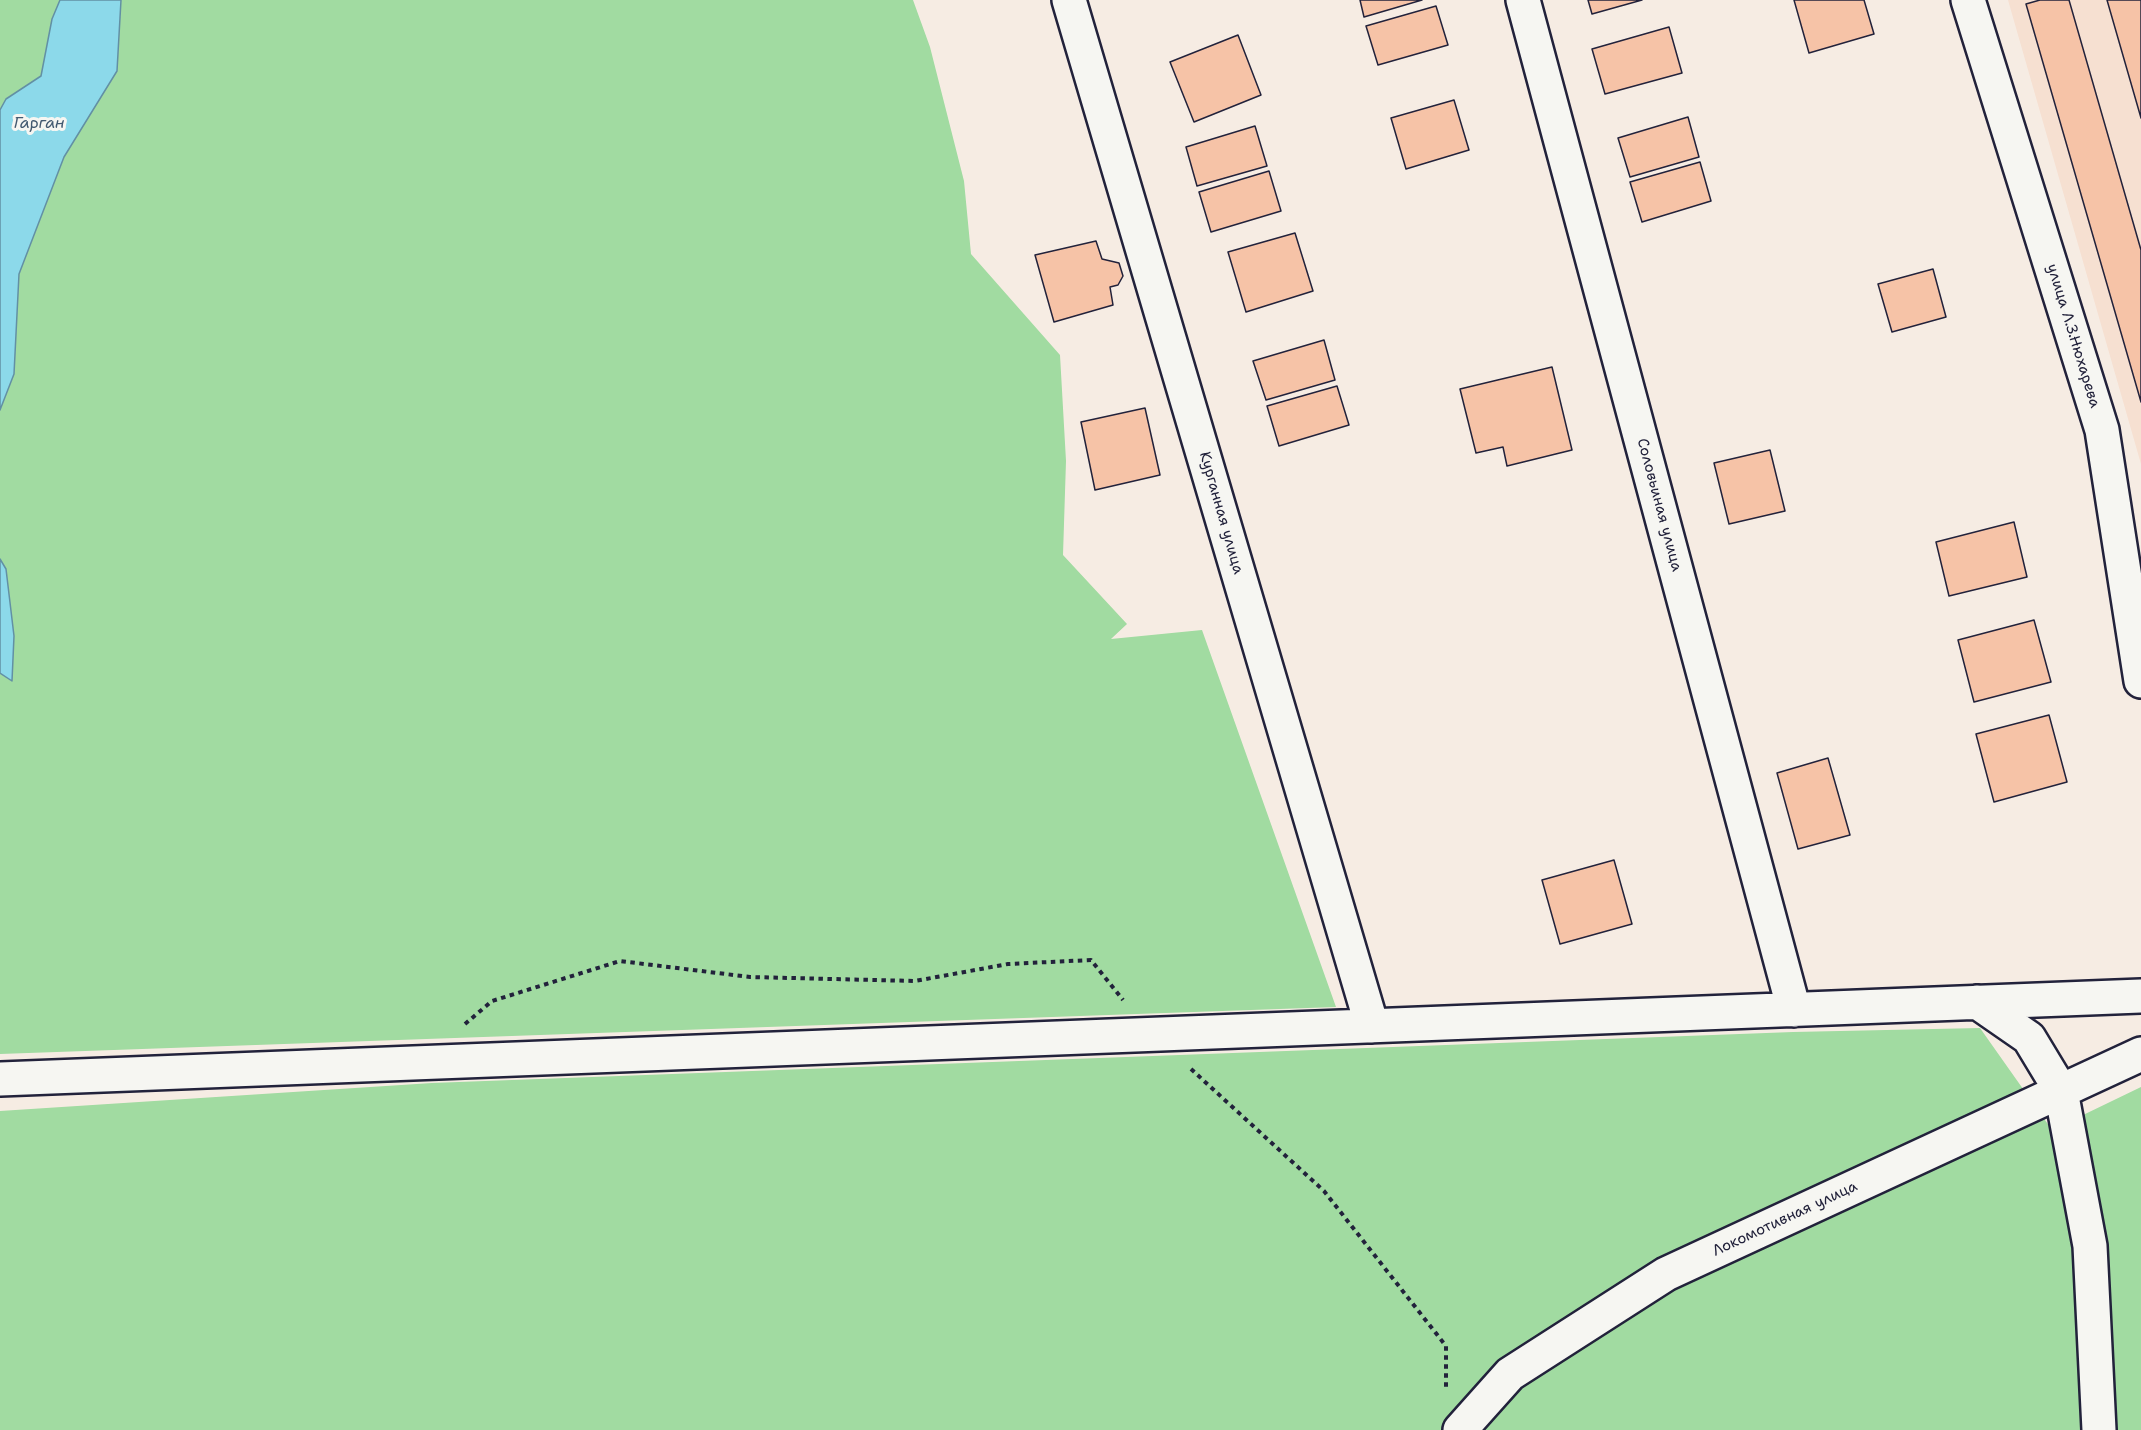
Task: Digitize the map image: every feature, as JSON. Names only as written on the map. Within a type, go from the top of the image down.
[{"type":"street","name":"Курганная улица","points":[[1069,0],[1372,1026]]},
{"type":"street","name":"Соловьиная улица","points":[[1523,0],[1794,1010]]},
{"type":"street","name":"улица Л.З.Нюхарева","points":[[1968,0],[2102,430],[2141,681]]},
{"type":"street","points":[[0,1079],[2141,996]]},
{"type":"street","points":[[1977,1002],[2029,1038],[2061,1091],[2090,1246],[2099,1430]]},
{"type":"street","name":"Локомотивная улица","points":[[1460,1430],[1510,1374],[1666,1274],[2141,1054]]},
{"type":"shaded area","points":[[2008,0],[2141,0],[2141,464]]},
{"type":"green space","points":[[0,0],[60,0],[52,19],[41,76],[6,99],[0,110]]},
{"type":"green space","points":[[121,0],[913,0],[930,47],[964,181],[971,254],[1060,355],[1066,461],[1063,555],[1127,624],[1111,639],[1202,630],[1336,1007],[0,1054],[0,673],[12,681],[6,569],[0,559],[0,410],[14,374],[19,274],[64,157],[117,71]]},
{"type":"green space","points":[[1980,1028],[2052,1130],[2141,1087],[2141,1430],[0,1430],[0,1111],[432,1083],[1793,1032]]},
{"type":"water","name":"Гарган","points":[[60,0],[121,0],[117,71],[64,157],[19,274],[14,374],[0,410],[0,110],[6,99],[41,76],[52,19]]},
{"type":"water","points":[[0,559],[6,569],[14,636],[12,681],[0,673]]},
{"type":"building","points":[[1360,0],[1422,0],[1364,17]]},
{"type":"building","points":[[1588,0],[1642,0],[1592,14]]},
{"type":"building","points":[[1794,0],[1864,0],[1874,34],[1809,53]]},
{"type":"building","points":[[2040,0],[2069,0],[2141,250],[2141,402],[2026,4]]},
{"type":"building","points":[[2107,0],[2141,0],[2141,118]]},
{"type":"building","points":[[1436,6],[1448,45],[1378,65],[1366,26]]},
{"type":"building","points":[[1669,27],[1682,73],[1605,94],[1592,49]]},
{"type":"building","points":[[1238,35],[1261,95],[1194,122],[1170,62]]},
{"type":"building","points":[[1454,100],[1469,150],[1406,169],[1391,118]]},
{"type":"building","points":[[1688,117],[1699,157],[1630,177],[1618,138]]},
{"type":"building","points":[[1255,126],[1267,166],[1197,186],[1186,147]]},
{"type":"building","points":[[1700,162],[1711,201],[1642,222],[1630,182]]},
{"type":"building","points":[[1269,171],[1281,211],[1211,232],[1199,192]]},
{"type":"building","points":[[1295,233],[1313,291],[1246,312],[1228,252]]},
{"type":"building","points":[[1096,241],[1102,259],[1119,263],[1123,276],[1118,285],[1110,287],[1113,305],[1054,322],[1035,255]]},
{"type":"building","points":[[1933,269],[1946,317],[1892,332],[1878,284]]},
{"type":"building","points":[[1324,340],[1335,380],[1266,400],[1253,361]]},
{"type":"building","points":[[1552,367],[1572,450],[1507,466],[1503,447],[1476,453],[1460,389]]},
{"type":"building","points":[[1337,386],[1349,425],[1279,446],[1267,406]]},
{"type":"building","points":[[1145,408],[1160,475],[1095,490],[1081,422]]},
{"type":"building","points":[[1770,450],[1785,511],[1729,524],[1714,463]]},
{"type":"building","points":[[2014,522],[2027,577],[1949,596],[1936,542]]},
{"type":"building","points":[[2034,620],[2051,682],[1974,702],[1958,640]]},
{"type":"building","points":[[2049,715],[2067,782],[1994,802],[1976,734]]},
{"type":"building","points":[[1828,758],[1850,835],[1798,849],[1777,773]]},
{"type":"building","points":[[1614,860],[1632,924],[1560,944],[1542,880]]}]
